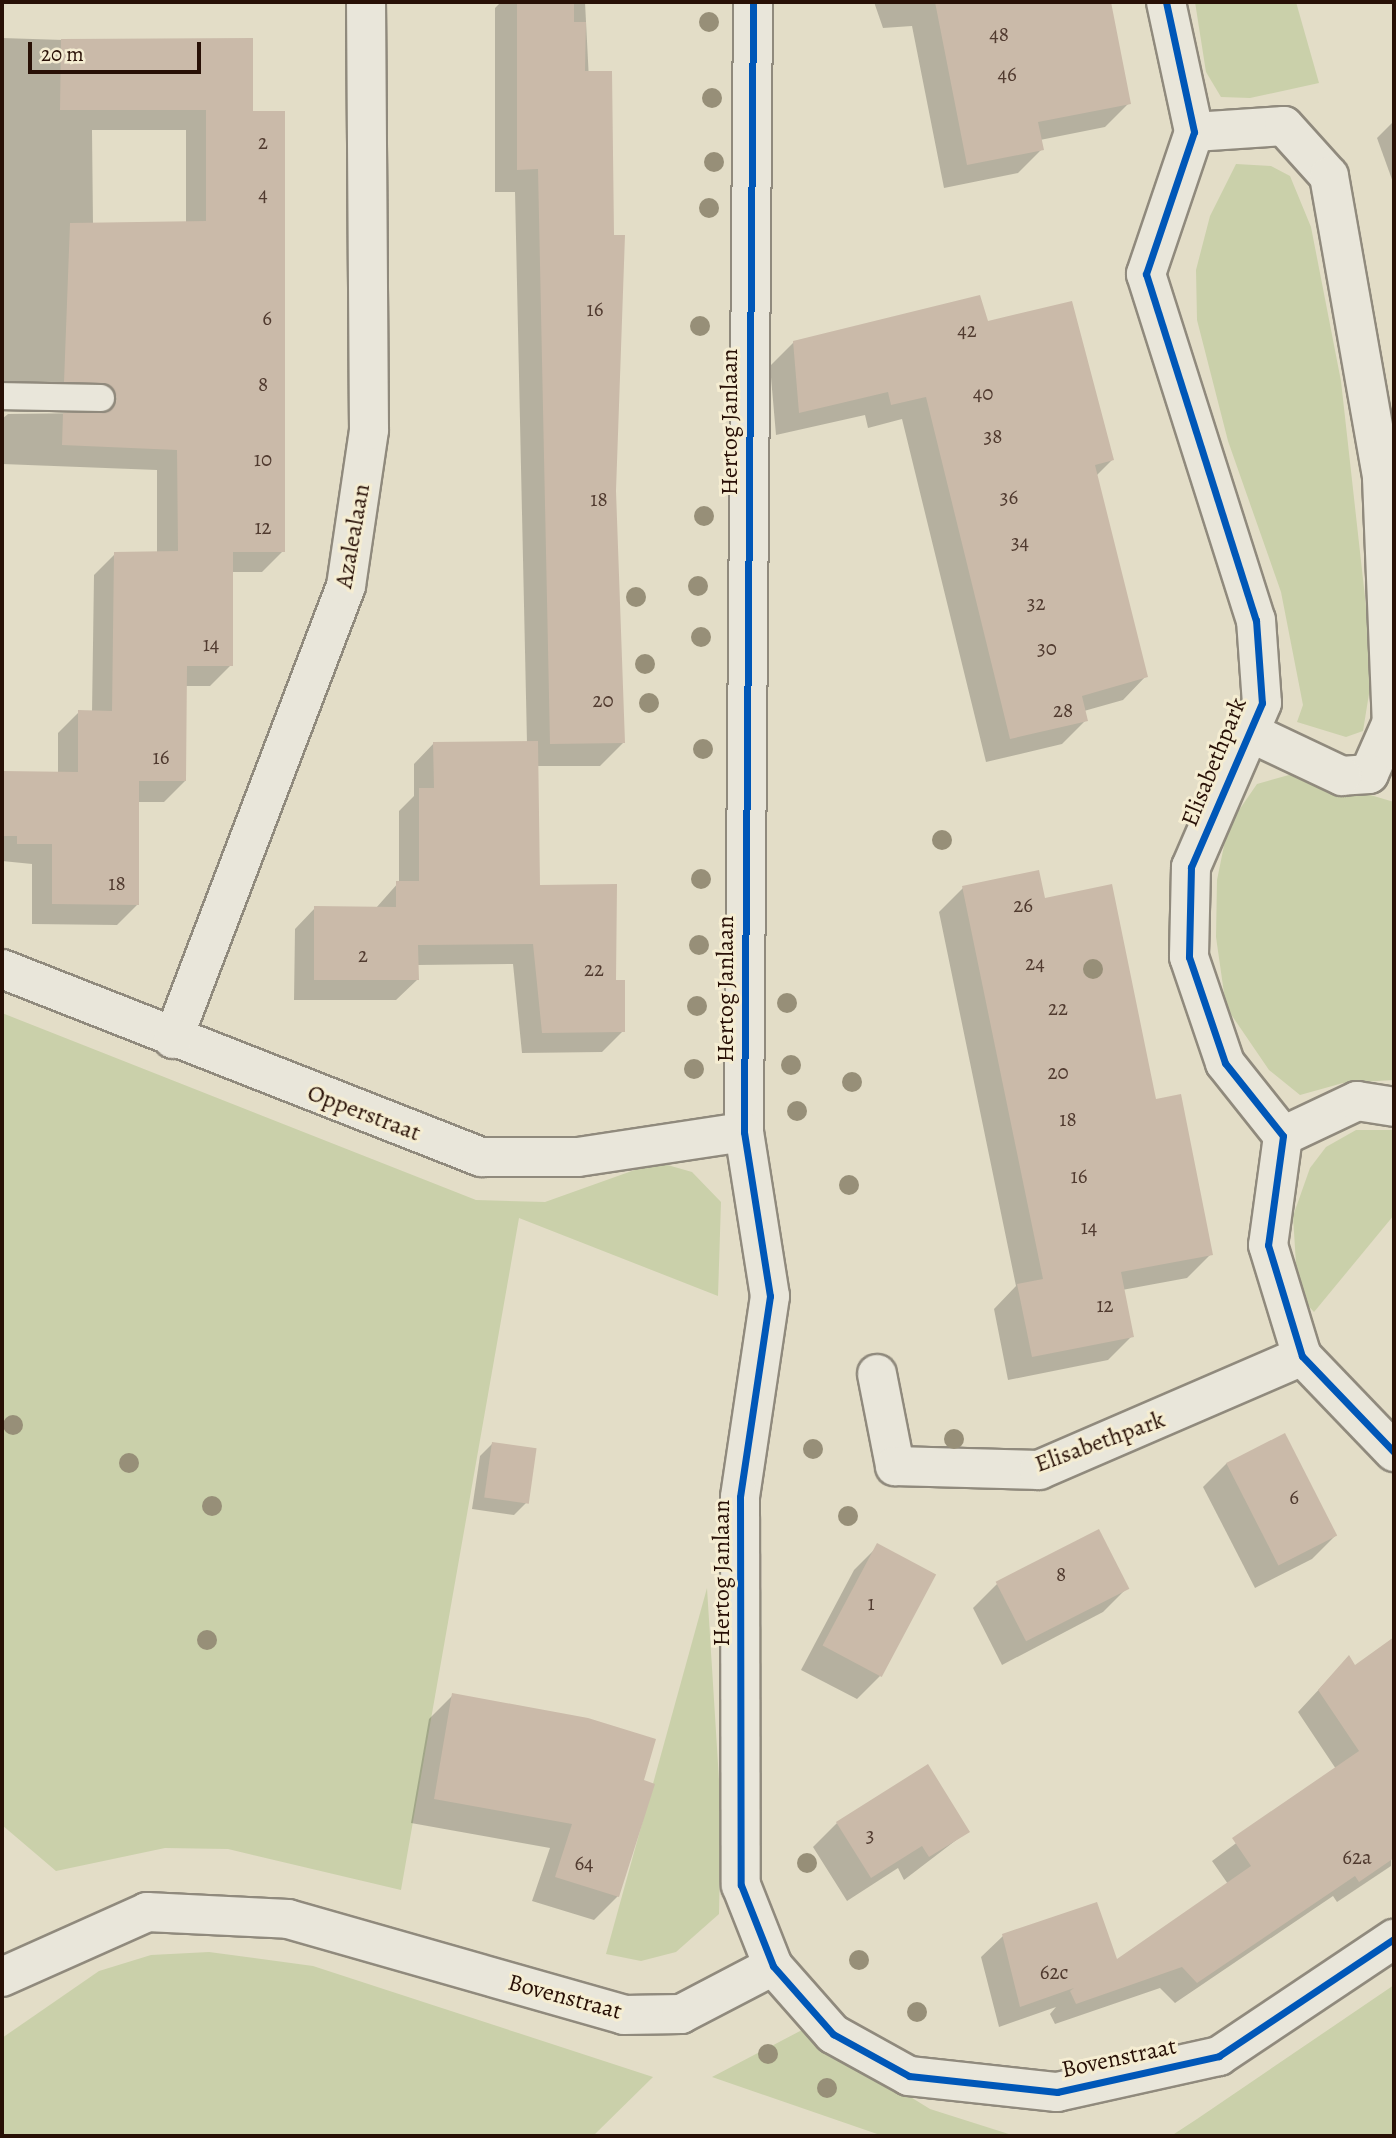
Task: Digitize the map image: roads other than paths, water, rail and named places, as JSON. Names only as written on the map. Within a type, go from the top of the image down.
[{"type":"street","name":"Azalealaan","points":[[173,1039],[319,667],[349,574],[369,430],[366,2]]},
{"type":"street","name":"Hertog Janlaan","points":[[753,2],[744,1132],[770,1296],[740,1497],[741,1885],[773,1966]]},
{"type":"street","points":[[1166,2],[1194,132]]},
{"type":"street","name":"Elisabethpark","points":[[1251,733],[1342,776],[1369,774],[1392,722],[1382,478],[1329,176],[1284,126],[1194,132],[1146,274],[1256,620],[1262,703],[1191,867],[1189,957],[1226,1063],[1283,1136]]},
{"type":"street","name":"Opperstraat","points":[[2,969],[173,1039],[481,1157],[578,1157],[744,1132]]},
{"type":"street","points":[[1394,1107],[1357,1101],[1283,1136],[1268,1245],[1302,1356],[1394,1452]]},
{"type":"street","name":"Elisabethpark","points":[[877,1374],[895,1466],[1039,1470],[1302,1356]]},
{"type":"street","name":"Bovenstraat","points":[[2,1977],[147,1912],[288,1919],[624,2015],[681,2014],[773,1966],[834,2034],[909,2076],[1057,2092],[1219,2056],[1394,1939]]},
{"type":"lane","points":[[2,397],[102,398]]}]
